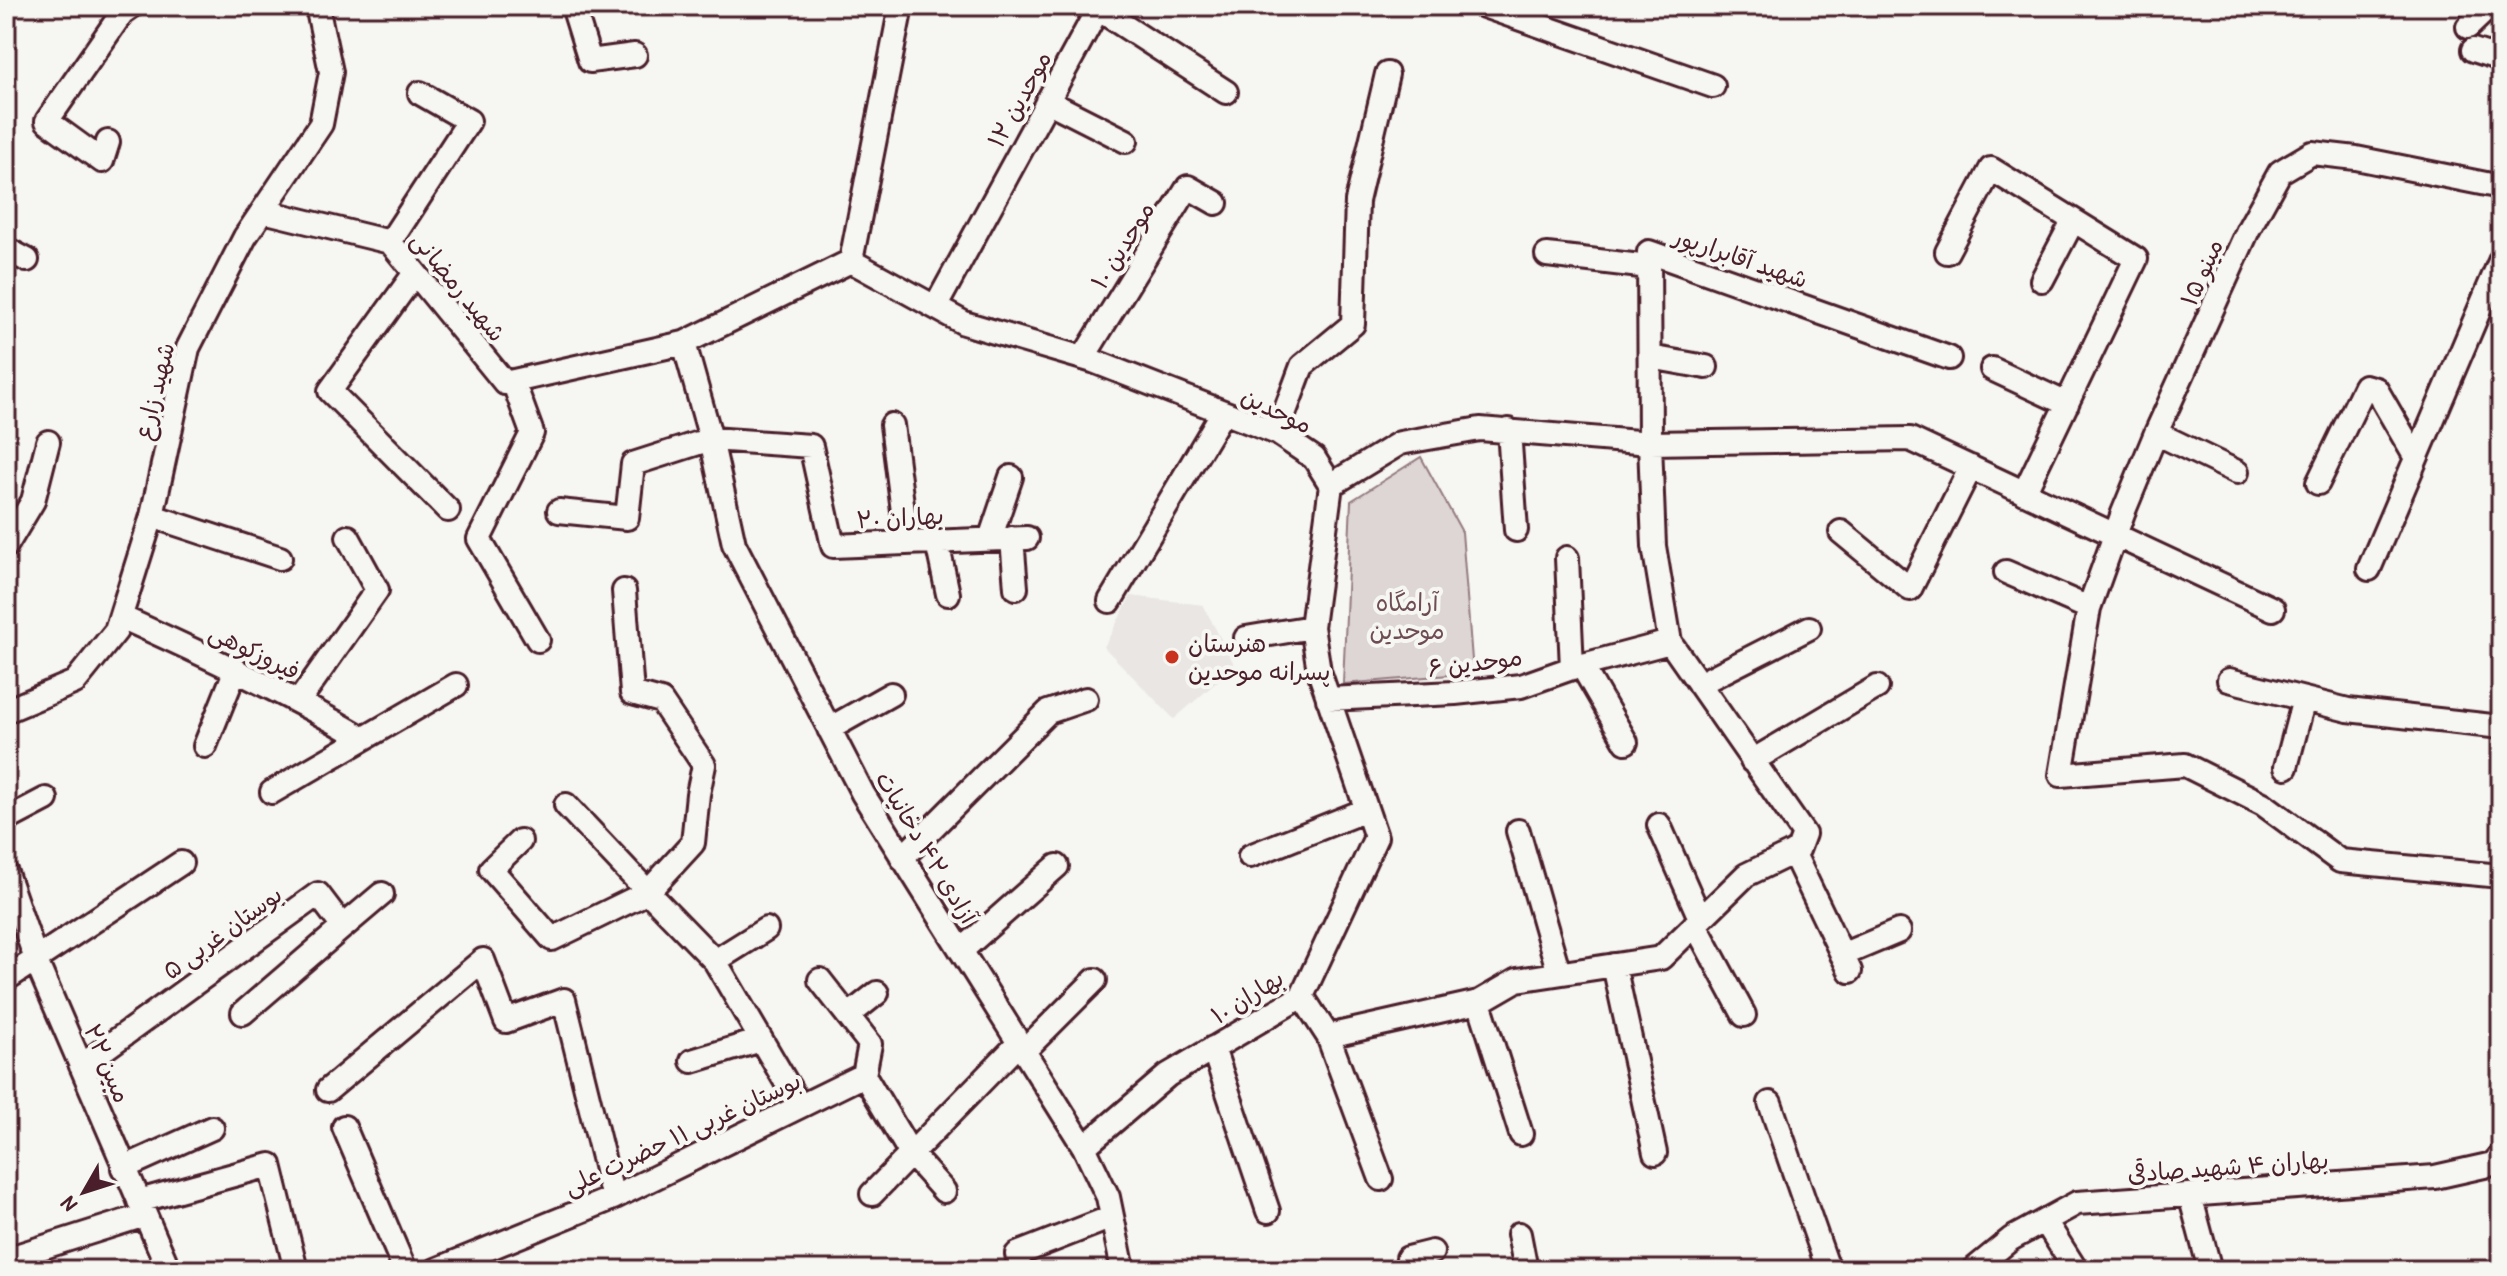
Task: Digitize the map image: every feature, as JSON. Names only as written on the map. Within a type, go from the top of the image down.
[{"type":"street","points":[[108,142],[102,161],[47,121],[122,13],[132,6]]},
{"type":"street","name":"شهید زارع","points":[[6,711],[75,682],[116,631],[152,516],[188,348],[245,237],[321,124],[331,72],[317,6]]},
{"type":"street","points":[[573,6],[590,61],[635,55]]},
{"type":"street","points":[[538,640],[479,539],[532,433],[513,381],[684,343],[851,261],[901,6]]},
{"type":"street","points":[[1484,6],[1713,86]]},
{"type":"street","points":[[2468,27],[2490,6]]},
{"type":"street","name":"موحدین ۱۲","points":[[936,306],[1098,9],[1226,92]]},
{"type":"street","points":[[2473,50],[2501,59]]},
{"type":"street","points":[[1277,433],[1302,366],[1353,324],[1357,201],[1387,74]]},
{"type":"street","points":[[390,242],[469,121],[420,93]]},
{"type":"street","points":[[1047,101],[1126,141]]},
{"type":"street","name":"مینو ۱۵","points":[[2501,187],[2356,158],[2312,153],[2280,172],[2248,230],[2156,433],[2115,536],[2089,608],[2061,775],[2185,765],[2263,804],[2340,861],[2501,876]]},
{"type":"street","points":[[1947,252],[1991,169],[2136,259],[2024,493]]},
{"type":"street","name":"موحدین ۱۰","points":[[1083,358],[1188,187],[1216,203]]},
{"type":"street","name":"شهید رمضانی","points":[[263,211],[390,242],[505,383],[513,381]]},
{"type":"street","points":[[2042,280],[2073,221]]},
{"type":"street","points":[[6,249],[27,260]]},
{"type":"street","name":"شهید آقابرارپور","points":[[1670,642],[1654,546],[1649,252],[1949,358]]},
{"type":"street","points":[[1547,255],[1649,267]]},
{"type":"street","points":[[2369,569],[2501,259]]},
{"type":"street","name":"موحدین","points":[[851,261],[964,323],[1083,358],[1277,433],[1314,458],[1331,485]]},
{"type":"street","points":[[415,273],[330,391],[448,510]]},
{"type":"street","name":"آزادی ۴۲ دخانیات","points":[[684,343],[711,439],[734,544],[863,794],[1084,1147],[1108,1197],[1123,1270]]},
{"type":"street","points":[[1650,357],[1706,367]]},
{"type":"street","points":[[1992,369],[2067,404]]},
{"type":"street","points":[[2318,483],[2365,386],[2376,389],[2416,458]]},
{"type":"street","points":[[1110,601],[1223,412]]},
{"type":"street","points":[[892,425],[907,543]]},
{"type":"street","points":[[1250,856],[1366,810],[1319,671],[1312,627],[1331,485],[1400,443],[1480,429],[1650,443],[1910,439],[2273,609]]},
{"type":"street","points":[[1509,430],[1516,530]]},
{"type":"street","points":[[2156,433],[2237,472]]},
{"type":"street","points":[[559,511],[627,518],[633,464],[711,439]]},
{"type":"street","name":"بهاران ۲۰","points":[[711,439],[811,446],[833,546],[1010,538]]},
{"type":"street","points":[[6,546],[33,501],[48,442]]},
{"type":"street","points":[[1841,532],[1910,589],[1971,467]]},
{"type":"street","points":[[1011,477],[1010,538],[1016,588]]},
{"type":"street","points":[[152,516],[280,558]]},
{"type":"street","points":[[299,701],[377,590],[348,537]]},
{"type":"street","points":[[937,542],[948,594]]},
{"type":"street","points":[[1567,558],[1577,667],[1626,742]]},
{"type":"street","points":[[2006,572],[2089,608]]},
{"type":"street","points":[[520,841],[491,869],[552,939],[648,892],[693,843],[704,765],[661,701],[632,693],[624,591]]},
{"type":"street","name":"فیروزکوهی","points":[[121,617],[236,669],[363,738]]},
{"type":"street","points":[[1246,638],[1312,627]]},
{"type":"street","points":[[1699,684],[1809,628]]},
{"type":"street","points":[[1328,1036],[1479,1002],[1517,980],[1661,958],[1746,875],[1796,851],[1804,834],[1670,642]]},
{"type":"street","name":"موحدین ۶","points":[[1328,699],[1455,693],[1521,686],[1670,642]]},
{"type":"street","points":[[205,746],[236,669]]},
{"type":"street","points":[[2229,680],[2348,710],[2501,727]]},
{"type":"street","points":[[272,792],[456,685]]},
{"type":"street","points":[[1752,761],[1877,687]]},
{"type":"street","points":[[829,729],[891,694]]},
{"type":"street","points":[[902,858],[1048,712],[1086,699]]},
{"type":"street","points":[[2286,767],[2304,699]]},
{"type":"street","points":[[6,820],[46,799]]},
{"type":"street","points":[[566,805],[715,961],[800,1106]]},
{"type":"street","name":"بهاران ۱۰","points":[[1084,1147],[1168,1075],[1302,996],[1376,837],[1366,810]]},
{"type":"street","points":[[1659,825],[1697,921],[1744,1015]]},
{"type":"street","points":[[1518,831],[1559,973]]},
{"type":"street","points":[[1796,851],[1846,963],[1899,931]]},
{"type":"street","points":[[6,979],[181,863]]},
{"type":"street","points":[[961,951],[1057,866]]},
{"type":"street","name":"مبین ۲۲","points":[[6,873],[36,960],[169,1270]]},
{"type":"street","name":"بوستان غربی ۵","points":[[81,1066],[318,894],[343,927]]},
{"type":"street","points":[[243,1013],[382,894]]},
{"type":"street","points":[[715,961],[766,929]]},
{"type":"street","points":[[328,1090],[483,960],[506,1021],[564,1000],[613,1198]]},
{"type":"street","points":[[1614,965],[1655,1153]]},
{"type":"street","points":[[820,980],[870,1044],[864,1075],[911,1154],[944,1191]]},
{"type":"street","points":[[872,1194],[1095,980]]},
{"type":"street","points":[[848,1016],[877,993]]},
{"type":"street","points":[[1302,996],[1328,1036],[1381,1179]]},
{"type":"street","points":[[1479,1002],[1521,1134]]},
{"type":"street","points":[[692,1061],[761,1040]]},
{"type":"street","points":[[1213,1048],[1268,1211]]},
{"type":"street","name":"بوستان غربی ۱۱ حضرت علی","points":[[436,1270],[613,1198],[864,1075]]},
{"type":"street","points":[[1770,1103],[1826,1263],[1832,1270]]},
{"type":"street","points":[[344,1127],[405,1270]]},
{"type":"street","points":[[123,1168],[212,1128]]},
{"type":"street","name":"بهاران ۴ شهید صادقی","points":[[1973,1270],[2011,1239],[2077,1203],[2435,1177],[2493,1164],[2501,1155]]},
{"type":"street","points":[[19,1255],[142,1208],[270,1165],[296,1270]]},
{"type":"street","points":[[2190,1195],[2210,1270]]},
{"type":"street","points":[[1020,1270],[1017,1254],[1112,1217]]},
{"type":"street","points":[[2045,1221],[2076,1270]]},
{"type":"street","points":[[1519,1234],[1526,1270]]},
{"type":"street","points":[[1411,1270],[1408,1258],[1432,1252]]},
{"type":"shaded area","name":"هنرستان پسرانه موحدین","points":[[1131,596],[1203,605],[1235,666],[1174,719],[1104,647]]},
{"type":"green space","name":"آرامگاه موحدین","points":[[1421,457],[1462,532],[1473,673],[1343,684],[1351,501]]},
{"type":"place","name":"هنرستان پسرانه موحدین","points":[[1172,657]]}]
